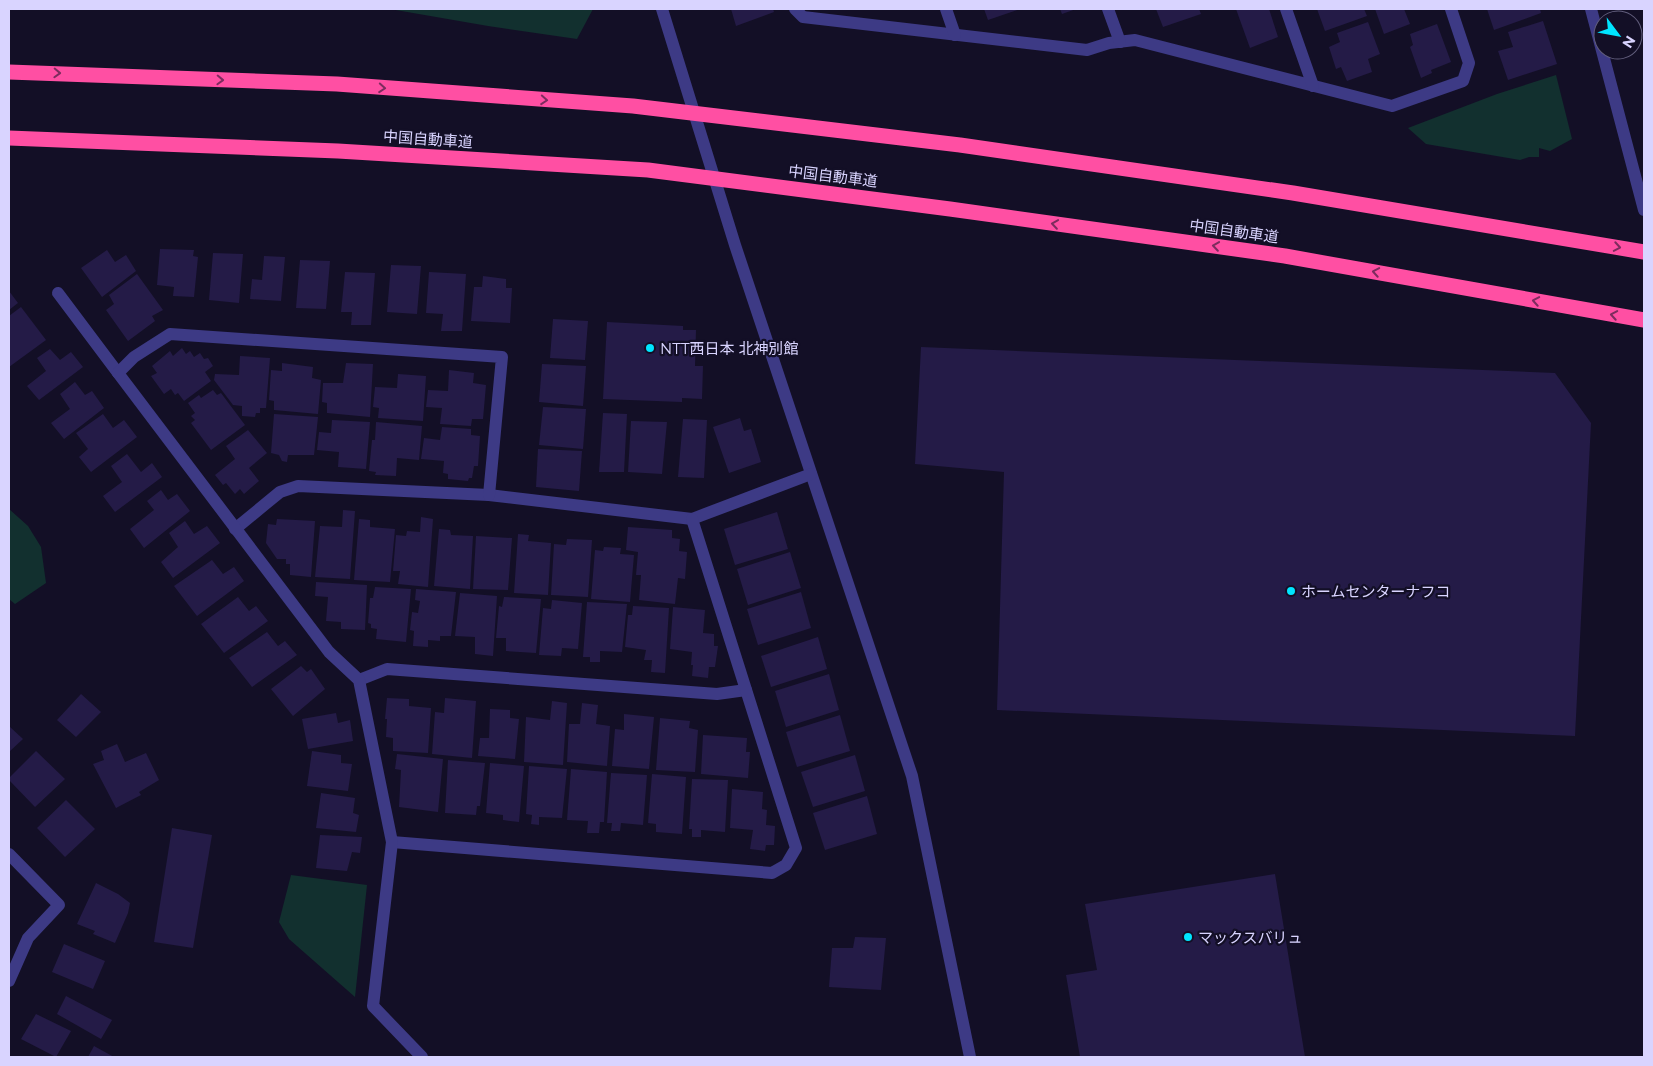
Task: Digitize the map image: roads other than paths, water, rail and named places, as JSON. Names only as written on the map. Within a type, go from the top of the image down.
[{"type":"highway","points":[[9,72],[337,84],[633,106],[990,149],[1293,193],[1644,252]]},
{"type":"highway","name":"中国自動車道","points":[[9,138],[338,151],[648,170],[950,209],[1286,256],[1644,320]]},
{"type":"street","points":[[662,9],[736,245],[912,776],[970,1057]]},
{"type":"street","points":[[795,9],[803,17],[1087,50],[1109,43],[1135,40],[1392,106],[1463,81],[1469,63],[1450,9]]},
{"type":"street","points":[[946,9],[955,35]]},
{"type":"street","points":[[1108,9],[1120,42]]},
{"type":"street","points":[[1286,9],[1313,86]]},
{"type":"street","points":[[1591,9],[1644,210]]},
{"type":"street","points":[[58,293],[329,652],[360,680],[392,842],[373,1006],[422,1057]]},
{"type":"street","points":[[118,373],[134,357],[170,334],[502,357],[489,495]]},
{"type":"street","points":[[235,529],[280,492],[298,486],[489,495],[692,519],[811,474]]},
{"type":"street","points":[[392,842],[772,873],[786,865],[796,848],[692,519]]},
{"type":"street","points":[[360,680],[387,669],[717,694],[746,690]]},
{"type":"street","points":[[9,854],[59,905],[28,938],[9,981]]},
{"type":"place","name":"NTT西日本 北神別館","points":[[650,348]]},
{"type":"place","name":"ホームセンターナフコ","points":[[1291,591]]},
{"type":"place","name":"マックスバリュ","points":[[1188,937]]}]
